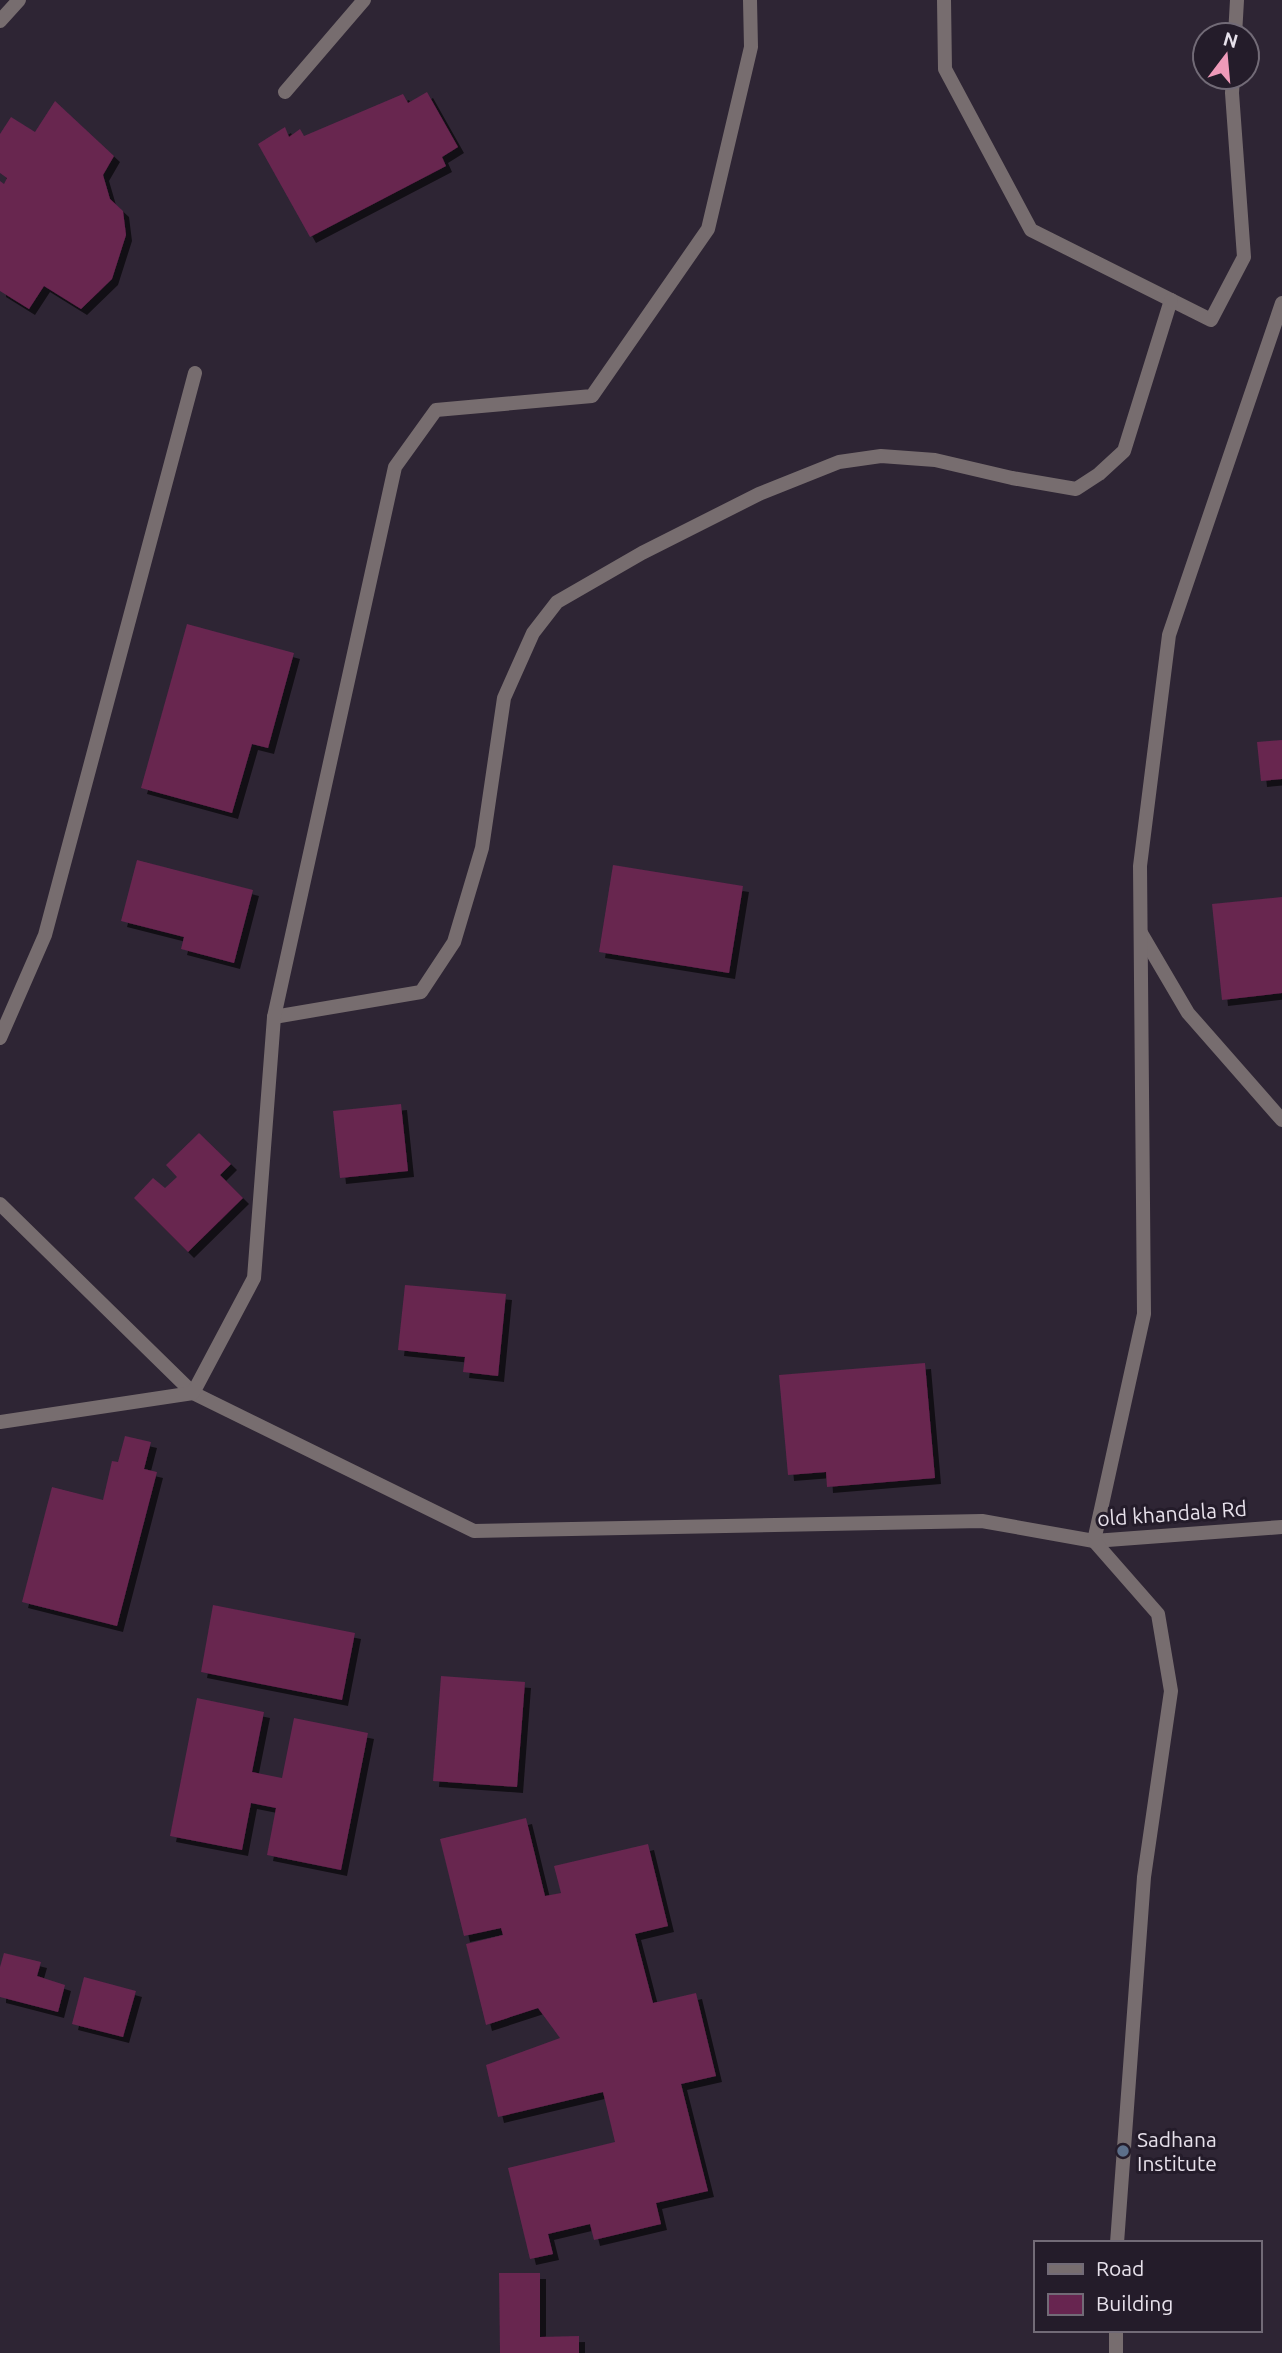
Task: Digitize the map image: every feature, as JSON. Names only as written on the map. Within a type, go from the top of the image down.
[{"type":"street","points":[[0,21],[19,0]]},
{"type":"street","points":[[285,92],[364,0]]},
{"type":"street","points":[[0,1422],[193,1393],[254,1278],[274,1017],[395,467],[436,410],[592,396],[708,229],[751,47],[750,0]]},
{"type":"street","points":[[944,0],[945,69],[1031,230],[1211,320],[1244,257],[1232,91]]},
{"type":"street","points":[[1236,21],[1237,0]]},
{"type":"street","points":[[274,1017],[422,992],[454,942],[482,848],[504,698],[533,633],[557,602],[642,552],[759,494],[839,461],[881,456],[935,460],[1012,478],[1076,489],[1099,474],[1124,451],[1171,300]]},
{"type":"street","points":[[1117,2241],[1144,1877],[1171,1691],[1158,1614],[1094,1541],[1144,1314],[1140,866],[1169,635],[1282,303]]},
{"type":"street","points":[[0,1038],[45,935],[195,373]]},
{"type":"street","points":[[1141,932],[1188,1013],[1282,1120]]},
{"type":"street","name":"old khandala Rd","points":[[0,1204],[193,1393],[474,1531],[982,1521],[1094,1541],[1282,1527]]},
{"type":"street","points":[[1116,2332],[1116,2353]]},
{"type":"building","points":[[427,92],[458,147],[442,157],[446,166],[310,237],[258,144],[285,127],[289,137],[300,129],[304,136],[403,94],[408,103]]},
{"type":"building","points":[[55,101],[114,156],[103,175],[110,199],[123,211],[126,235],[112,279],[81,309],[44,286],[29,309],[0,291],[0,181],[4,184],[7,178],[0,173],[0,134],[11,117],[35,132]]},
{"type":"building","points":[[187,624],[294,653],[268,748],[252,744],[232,813],[141,788]]},
{"type":"building","points":[[1282,740],[1282,779],[1261,781],[1257,742]]},
{"type":"building","points":[[137,860],[253,890],[234,963],[181,949],[184,937],[121,921]]},
{"type":"building","points":[[613,865],[743,886],[729,973],[599,952]]},
{"type":"building","points":[[1282,897],[1282,993],[1222,1000],[1212,904]]},
{"type":"building","points":[[401,1104],[408,1171],[340,1178],[333,1111]]},
{"type":"building","points":[[199,1133],[231,1164],[220,1175],[243,1198],[188,1252],[134,1198],[153,1178],[165,1188],[177,1177],[166,1165]]},
{"type":"building","points":[[405,1285],[506,1294],[498,1376],[463,1372],[465,1357],[398,1350]]},
{"type":"building","points":[[925,1363],[935,1478],[827,1487],[826,1472],[788,1475],[779,1375]]},
{"type":"building","points":[[125,1436],[151,1442],[144,1469],[157,1472],[117,1626],[22,1602],[52,1487],[103,1500],[112,1461],[118,1462]]},
{"type":"building","points":[[213,1605],[355,1633],[342,1700],[201,1672]]},
{"type":"building","points":[[441,1676],[525,1682],[517,1787],[433,1781]]},
{"type":"building","points":[[197,1698],[264,1712],[252,1772],[282,1778],[294,1718],[368,1733],[341,1870],[267,1855],[276,1808],[251,1803],[242,1850],[170,1836]]},
{"type":"building","points":[[526,1818],[545,1896],[561,1893],[554,1866],[648,1844],[668,1926],[635,1934],[653,2003],[696,1993],[716,2076],[681,2084],[708,2191],[656,2203],[661,2224],[594,2240],[590,2224],[548,2234],[553,2254],[530,2259],[508,2168],[615,2142],[603,2092],[498,2117],[486,2065],[560,2038],[538,2008],[486,2025],[466,1944],[503,1935],[501,1928],[464,1936],[440,1839]]},
{"type":"building","points":[[4,1953],[41,1962],[37,1976],[65,1985],[58,2012],[0,1997],[0,1967]]},
{"type":"building","points":[[84,1977],[136,1991],[123,2037],[72,2024]]},
{"type":"building","points":[[499,2273],[540,2273],[540,2337],[579,2336],[579,2353],[500,2353]]},
{"type":"place","name":"Sadhana Institute","points":[[1123,2151]]}]
